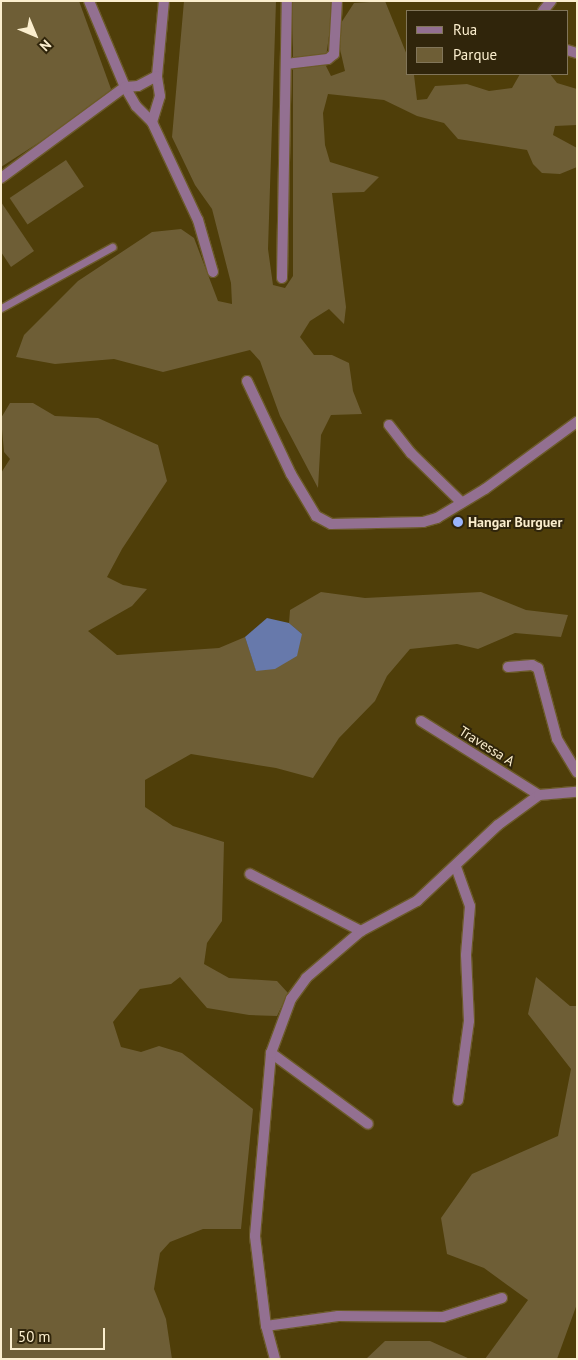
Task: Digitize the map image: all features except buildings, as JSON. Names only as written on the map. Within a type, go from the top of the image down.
[{"type":"street","points":[[89,1],[125,87],[144,115],[152,122],[198,220],[213,272]]},
{"type":"street","points":[[152,122],[160,96],[157,76],[164,1]]},
{"type":"street","points":[[282,278],[287,1]]},
{"type":"street","points":[[286,64],[328,59],[334,54],[337,1]]},
{"type":"street","points":[[1,178],[125,87],[138,86],[157,76]]},
{"type":"street","points":[[247,381],[291,474],[316,516],[324,523],[423,522],[437,518],[462,503],[577,422]]},
{"type":"street","points":[[389,426],[411,453],[462,503]]},
{"type":"street","points":[[508,667],[532,665],[538,668],[557,739],[577,772]]},
{"type":"street","name":"Travessa A","points":[[421,721],[539,795]]},
{"type":"street","points":[[275,1359],[266,1326],[255,1236],[271,1053],[291,999],[301,985],[361,931],[417,901],[456,867],[498,825],[539,795],[577,792]]},
{"type":"street","points":[[456,867],[470,906],[466,955],[470,1021],[458,1100]]},
{"type":"street","points":[[250,874],[361,931]]},
{"type":"street","points":[[271,1053],[368,1124]]},
{"type":"street","points":[[266,1326],[338,1316],[443,1317],[502,1298]]},
{"type":"lane","points":[[1,308],[112,247]]},
{"type":"green space","points":[[1,1],[79,1],[111,89],[105,100],[1,167]]},
{"type":"green space","points":[[184,1],[276,1],[268,249],[273,285],[285,288],[293,276],[293,1],[334,1],[325,64],[331,76],[345,71],[340,49],[341,23],[354,3],[385,1],[406,53],[406,75],[414,75],[417,100],[427,99],[435,86],[467,84],[489,91],[512,88],[519,75],[551,75],[557,83],[577,89],[577,125],[555,126],[553,135],[577,148],[577,167],[560,174],[542,173],[533,164],[527,150],[458,139],[444,123],[417,116],[384,100],[328,94],[323,113],[325,145],[330,162],[379,177],[364,192],[332,193],[346,307],[344,324],[329,309],[310,321],[300,337],[314,355],[332,355],[349,363],[353,391],[362,414],[331,415],[321,435],[318,488],[280,416],[260,361],[250,350],[163,372],[114,359],[55,364],[16,357],[24,335],[78,281],[152,232],[181,229],[194,238],[218,301],[232,304],[231,283],[212,209],[195,185],[172,137]]},
{"type":"green space","points":[[66,160],[84,187],[28,225],[10,198]]},
{"type":"green space","points":[[1,202],[34,251],[11,267],[1,252]]},
{"type":"green space","points":[[10,403],[33,403],[55,416],[98,418],[158,445],[167,481],[122,549],[107,577],[123,585],[147,589],[132,606],[88,631],[117,655],[219,648],[245,637],[256,670],[302,634],[289,623],[290,610],[321,592],[365,598],[481,592],[526,610],[568,615],[561,637],[515,633],[478,649],[457,644],[410,649],[387,676],[375,701],[339,738],[313,778],[276,768],[191,754],[145,780],[145,807],[173,826],[224,842],[222,921],[207,943],[204,964],[229,978],[277,981],[288,993],[277,1016],[249,1015],[207,1008],[180,977],[171,984],[140,989],[113,1022],[121,1047],[141,1052],[159,1046],[182,1053],[253,1109],[241,1229],[203,1229],[170,1242],[160,1253],[154,1289],[166,1319],[172,1359],[1,1359],[1,473],[10,459],[4,452],[1,418]]},
{"type":"green space","points":[[536,977],[570,1006],[577,1006],[577,1304],[557,1359],[485,1359],[528,1300],[484,1268],[447,1254],[441,1218],[472,1174],[558,1136],[571,1069],[528,1014]]},
{"type":"green space","points":[[385,1341],[430,1341],[470,1359],[366,1359]]},
{"type":"water","points":[[267,618],[289,623],[302,634],[297,656],[275,669],[256,671],[245,637]]},
{"type":"place","name":"Hangar Burguer","points":[[458,522]]}]
